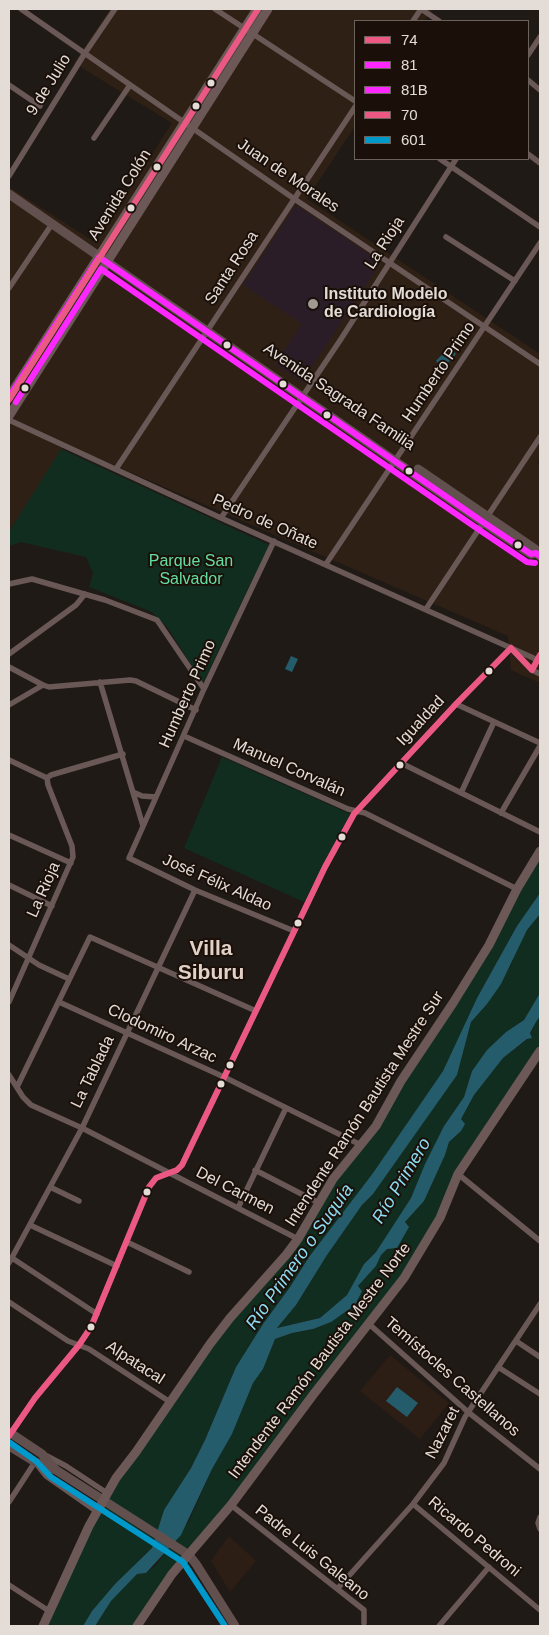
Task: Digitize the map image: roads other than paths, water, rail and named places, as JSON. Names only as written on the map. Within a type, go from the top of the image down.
[{"type":"main road","name":"Avenida Colón","points":[[9,418],[103,259],[188,124],[256,9]]},
{"type":"main road","name":"Avenida Colón","points":[[188,124],[268,9]]},
{"type":"main road","name":"Avenida Sagrada Familia","points":[[9,194],[397,458],[485,519],[531,554],[539,552]]},
{"type":"main road","name":"Avenida Colón","points":[[9,397],[103,259]]},
{"type":"main road","name":"Intendente Ramón Bautista Mestre Sur","points":[[43,1626],[96,1511],[107,1493],[210,1344],[230,1318],[286,1255],[298,1239],[333,1179],[376,1126],[401,1081],[453,1003],[488,945],[517,889],[540,851]]},
{"type":"main road","name":"Intendente Ramón Bautista Mestre Norte","points":[[137,1626],[187,1553],[231,1505],[404,1278],[440,1218],[458,1174],[540,1051]]},
{"type":"main road","points":[[9,1434],[42,1454],[56,1470]]},
{"type":"main road","points":[[9,1446],[35,1462],[56,1470],[187,1553],[235,1626]]},
{"type":"street","name":"Juan de Morales","points":[[21,9],[293,198],[540,364]]},
{"type":"street","name":"9 de Julio","points":[[9,176],[85,53],[115,9]]},
{"type":"street","points":[[215,9],[354,99]]},
{"type":"street","points":[[414,20],[421,9],[438,20]]},
{"type":"street","points":[[529,53],[540,37]]},
{"type":"street","points":[[529,81],[540,90]]},
{"type":"street","points":[[9,85],[40,106]]},
{"type":"street","points":[[94,138],[130,85]]},
{"type":"street","name":"Santa Rosa","points":[[116,469],[354,107]]},
{"type":"street","points":[[529,155],[540,163]]},
{"type":"street","points":[[442,160],[540,227]]},
{"type":"street","name":"La Rioja","points":[[221,518],[304,394],[455,160]]},
{"type":"street","points":[[9,288],[52,224]]},
{"type":"street","points":[[446,237],[515,282]]},
{"type":"street","name":"Humberto Primo","points":[[326,564],[486,327],[540,243]]},
{"type":"street","name":"Pedro de Oñate","points":[[9,418],[221,518],[511,648],[539,658]]},
{"type":"street","points":[[426,609],[540,437]]},
{"type":"street","name":"Humberto Primo","points":[[129,858],[204,689],[274,541]]},
{"type":"street","points":[[9,584],[32,579],[105,600],[152,618],[160,623],[204,689]]},
{"type":"street","points":[[9,654],[76,605],[85,594]]},
{"type":"street","name":"Pedro de Oñate","points":[[511,648],[532,670],[540,674]]},
{"type":"street","name":"Igualdad","points":[[9,1434],[46,1384],[79,1345],[97,1314],[149,1187],[156,1178],[177,1170],[182,1165],[294,931],[356,811],[511,648]]},
{"type":"street","points":[[532,670],[539,658]]},
{"type":"street","points":[[9,668],[44,685],[54,687],[100,682],[136,681],[196,710]]},
{"type":"street","points":[[100,682],[143,826]]},
{"type":"street","points":[[9,705],[44,685]]},
{"type":"street","points":[[456,704],[540,745],[501,813]]},
{"type":"street","points":[[461,793],[494,722]]},
{"type":"street","name":"Manuel Corvalán","points":[[184,736],[348,809],[365,813],[517,889]]},
{"type":"street","points":[[9,760],[47,778],[123,754]]},
{"type":"street","points":[[401,763],[540,832]]},
{"type":"street","name":"La Rioja","points":[[9,1002],[71,863],[74,852],[47,778]]},
{"type":"street","points":[[134,792],[142,796],[156,797]]},
{"type":"street","points":[[9,835],[71,863]]},
{"type":"street","name":"José Félix Aldao","points":[[129,858],[195,890],[294,931]]},
{"type":"street","points":[[9,885],[52,906]]},
{"type":"street","name":"La Tablada","points":[[10,1261],[82,1128],[195,890]]},
{"type":"street","points":[[17,1087],[90,936],[256,1011]]},
{"type":"street","points":[[9,945],[28,959],[70,978]]},
{"type":"street","name":"Clodomiro Arzac","points":[[59,1002],[224,1077],[360,1145]]},
{"type":"street","name":"Del Carmen","points":[[9,1075],[26,1101],[32,1105],[82,1128],[298,1239]]},
{"type":"street","points":[[238,1208],[286,1108]]},
{"type":"street","points":[[255,1170],[319,1203]]},
{"type":"street","points":[[458,1174],[540,1241]]},
{"type":"street","points":[[50,1187],[79,1201]]},
{"type":"street","points":[[30,1225],[117,1266]]},
{"type":"street","points":[[126,1242],[189,1272]]},
{"type":"street","points":[[10,1261],[97,1314]]},
{"type":"street","name":"Alpatacal","points":[[9,1302],[68,1341],[89,1349],[170,1402]]},
{"type":"street","name":"Nazaret","points":[[338,1588],[413,1504],[444,1463],[468,1412],[540,1304]]},
{"type":"street","name":"Temístocles Castellanos","points":[[369,1324],[468,1412],[540,1469]]},
{"type":"street","points":[[516,1341],[540,1357]]},
{"type":"street","points":[[498,1367],[540,1394]]},
{"type":"street","points":[[42,1454],[66,1466],[107,1493]]},
{"type":"street","points":[[9,1502],[35,1462],[46,1476],[96,1511]]},
{"type":"street","name":"Ricardo Pedroni","points":[[413,1504],[540,1610]]},
{"type":"street","name":"Padre Luis Galeano","points":[[231,1505],[364,1610],[364,1625]]},
{"type":"street","points":[[540,1517],[538,1523],[540,1529]]},
{"type":"street","points":[[439,1626],[489,1566]]},
{"type":"street","points":[[9,1585],[49,1611]]},
{"type":"water","points":[[449,347],[456,354],[443,368],[436,361]]},
{"type":"water","points":[[291,656],[298,659],[292,672],[285,669]]},
{"type":"water","points":[[540,893],[540,914],[527,930],[501,984],[471,1022],[457,1075],[373,1194],[362,1205],[327,1255],[296,1305],[277,1328],[320,1318],[347,1295],[364,1264],[376,1252],[411,1198],[444,1126],[464,1097],[472,1071],[487,1050],[506,1032],[524,1020],[540,993],[540,1016],[530,1033],[532,1038],[527,1039],[503,1058],[474,1095],[461,1119],[465,1124],[461,1131],[449,1142],[424,1201],[405,1222],[409,1227],[397,1248],[387,1249],[381,1255],[376,1266],[358,1286],[362,1291],[355,1305],[331,1322],[275,1339],[263,1369],[253,1383],[232,1434],[212,1469],[181,1535],[146,1573],[137,1574],[111,1601],[95,1626],[83,1626],[92,1611],[115,1584],[152,1548],[164,1510],[191,1468],[236,1367],[309,1257],[373,1173],[443,1071],[477,998],[517,926]]},
{"type":"water","points":[[397,1387],[418,1403],[407,1417],[386,1401]]},
{"type":"place","name":"Instituto Modelo de Cardiología","points":[[313,304]]},
{"type":"district","name":"Villa Siburu","points":[[211,961]]},
{"type":"park label","name":"Parque San Salvador","points":[[191,571]]},
{"type":"water label","name":"Río Primero","points":[[402,1181]]},
{"type":"water label","name":"Río Primero o Suquía","points":[[300,1257]]}]
